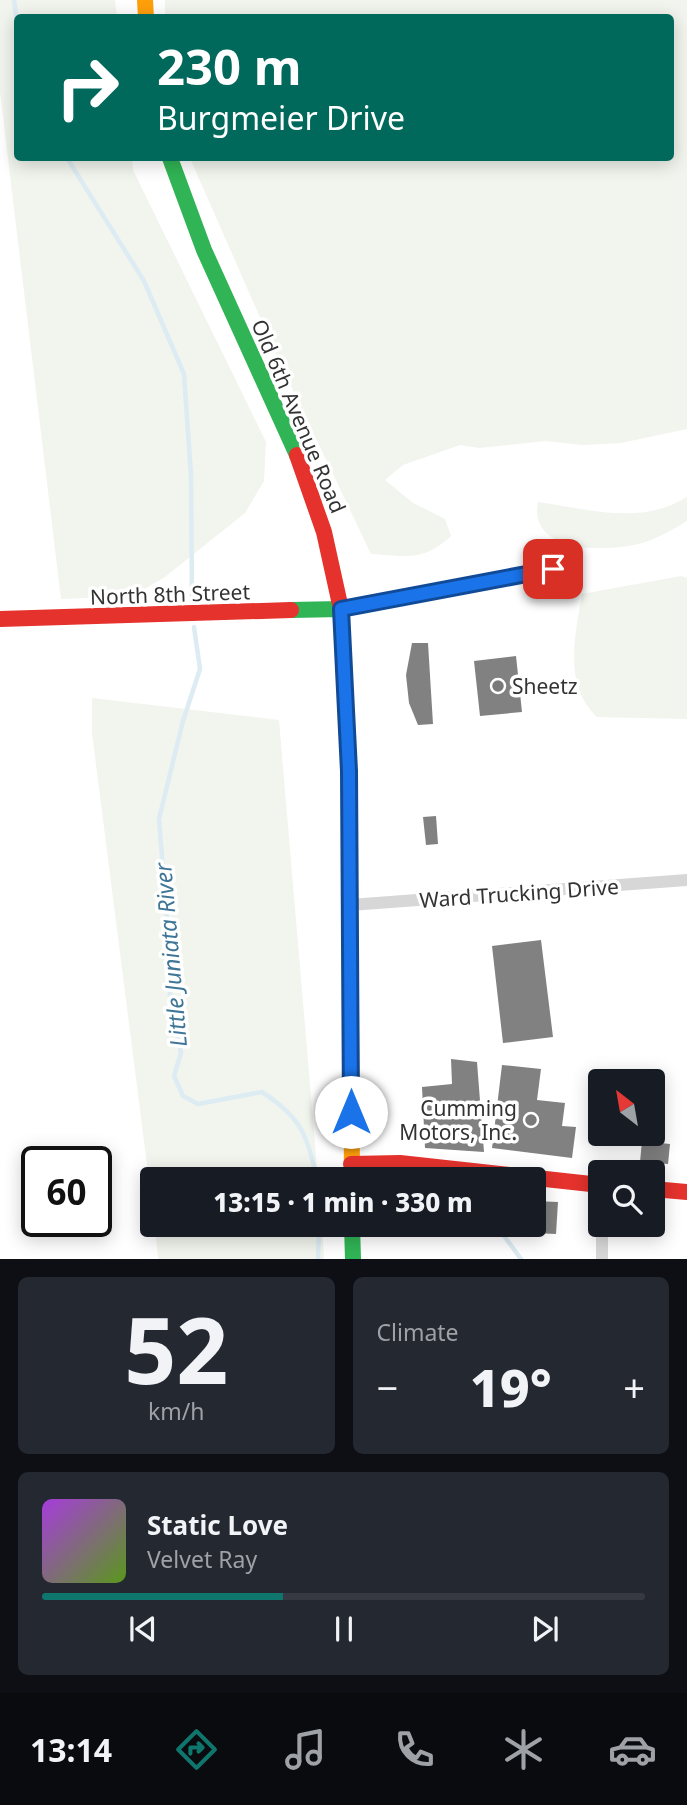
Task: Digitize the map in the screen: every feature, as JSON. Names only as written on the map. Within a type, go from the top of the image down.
[{"type":"main road","name":"Old 6th Avenue Road","points":[[171,161],[195,226],[306,478],[326,537],[341,609],[349,771],[351,1167]]},
{"type":"main road","name":"North 8th Street","points":[[0,619],[341,609]]},
{"type":"main road","points":[[378,1167],[400,1163],[436,1167]]},
{"type":"main road","points":[[546,1179],[588,1184]]},
{"type":"main road","points":[[665,1190],[687,1192]]},
{"type":"main road","points":[[352,1237],[353,1259]]},
{"type":"street","points":[[341,609],[553,569]]},
{"type":"street","name":"Ward Trucking Drive","points":[[350,905],[687,880]]},
{"type":"street","points":[[602,1237],[602,1259]]},
{"type":"shaded area","points":[[0,0],[115,0],[117,14],[14,14],[14,161],[132,161],[133,170],[266,442],[264,481],[245,513],[165,577],[133,596],[61,599],[0,92]]},
{"type":"shaded area","points":[[165,0],[687,0],[687,429],[621,443],[583,445],[545,441],[479,448],[460,445],[403,465],[385,480],[413,503],[445,519],[451,536],[423,554],[371,554],[280,363],[191,161],[674,161],[674,14],[165,14]]},
{"type":"shaded area","points":[[687,497],[687,521],[651,540],[624,547],[589,548],[556,540],[545,531],[538,519],[538,502],[595,511],[633,513],[669,506]]},
{"type":"shaded area","points":[[681,576],[687,578],[687,719],[597,717],[586,704],[575,675],[575,643],[582,594]]},
{"type":"shaded area","points":[[92,698],[279,720],[317,1167],[147,1167],[92,733]]},
{"type":"shaded area","points":[[156,1237],[323,1237],[324,1259],[158,1259]]},
{"type":"building","points":[[412,643],[428,643],[433,724],[418,725],[409,703],[406,675]]},
{"type":"building","name":"Sheetz","points":[[516,656],[522,712],[480,716],[474,661]]},
{"type":"building","points":[[436,816],[438,844],[426,845],[423,817]]},
{"type":"building","points":[[541,940],[553,1037],[503,1043],[492,946]]},
{"type":"building","points":[[451,1059],[477,1062],[484,1152],[425,1148],[422,1087],[452,1084]]},
{"type":"building","points":[[502,1065],[541,1069],[537,1100],[565,1103],[562,1126],[576,1127],[572,1158],[492,1148]]},
{"type":"building","points":[[670,1144],[668,1164],[665,1164],[665,1160],[640,1160],[642,1146]]},
{"type":"building","points":[[546,1202],[558,1202],[556,1234],[546,1234]]},
{"type":"waterway","name":"Little Juniata River","points":[[14,0],[16,14]]},
{"type":"waterway","name":"Little Juniata River","points":[[69,161],[144,281],[184,374],[191,476],[192,602]]},
{"type":"waterway","name":"Little Juniata River","points":[[194,627],[200,669],[183,721],[159,819],[170,997],[181,1053],[174,1076],[183,1096],[198,1104],[262,1092],[286,1110],[301,1129],[314,1167]]},
{"type":"waterway","name":"Little Juniata River","points":[[318,1259],[319,1237]]},
{"type":"waterway","points":[[505,1237],[521,1259]]},
{"type":"traffic: fast","points":[[171,161],[204,250],[297,455]]},
{"type":"traffic: fast","points":[[291,610],[341,609],[349,771],[351,1024]]},
{"type":"traffic: fast","points":[[352,1237],[353,1259]]},
{"type":"traffic: slow","points":[[145,0],[146,14]]},
{"type":"traffic: slow","points":[[351,1024],[352,1167]]},
{"type":"traffic: jam","points":[[297,455],[324,532],[341,609]]},
{"type":"traffic: jam","points":[[0,619],[291,610]]},
{"type":"traffic: jam","points":[[351,1164],[400,1163],[588,1184]]},
{"type":"traffic: jam","points":[[665,1190],[687,1192]]},
{"type":"place","name":"Sheetz","points":[[498,686]]},
{"type":"place","name":"Cumming Motors, Inc.","points":[[531,1120]]},
{"type":"route","points":[[351,1112],[349,771],[345,645],[341,609],[553,569]]}]
